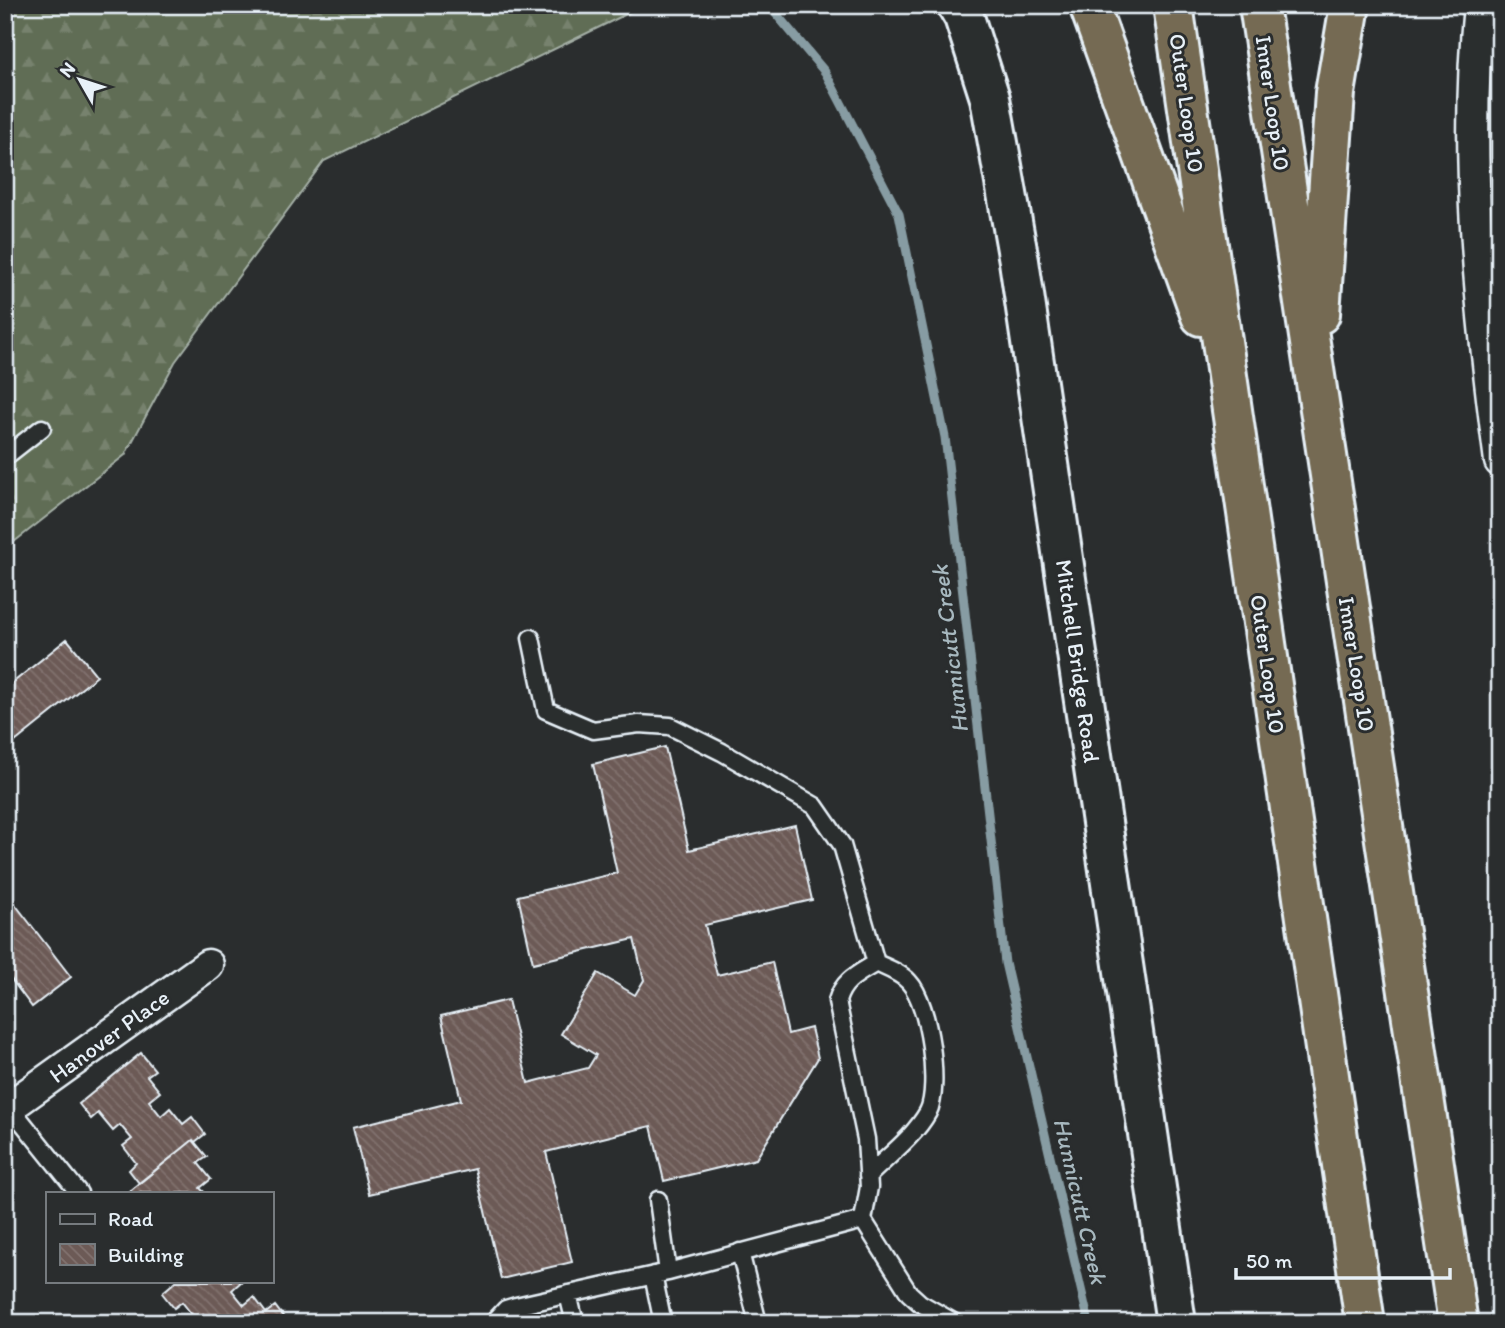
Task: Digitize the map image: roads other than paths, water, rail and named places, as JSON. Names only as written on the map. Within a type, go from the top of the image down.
[{"type":"highway","points":[[1089,5],[1228,392]]},
{"type":"highway","name":"Outer Loop 10","points":[[1173,5],[1365,1323]]},
{"type":"highway","name":"Inner Loop 10","points":[[1259,5],[1458,1323]]},
{"type":"highway","points":[[1315,386],[1335,93],[1350,5]]},
{"type":"street","name":"Mitchell Bridge Road","points":[[957,5],[964,17],[990,98],[1019,261],[1176,1323]]},
{"type":"street","points":[[1479,5],[1473,97],[1489,262],[1486,353],[1500,461]]},
{"type":"street","name":"Hanover Place","points":[[8,1108],[208,965]]},
{"type":"lane","points":[[5,457],[42,428]]},
{"type":"lane","points":[[531,638],[546,710],[593,730],[639,724],[670,726],[722,752],[815,806],[842,845],[876,963],[903,976],[914,987],[923,1006],[934,1071],[933,1096],[928,1112],[912,1133],[868,1176]]},
{"type":"lane","points":[[876,963],[850,978],[840,990],[837,1001],[866,1139],[869,1188],[863,1220],[909,1293],[920,1303],[956,1323]]},
{"type":"lane","name":"Hanover Place","points":[[8,1108],[78,1192]]},
{"type":"lane","points":[[658,1200],[663,1323]]},
{"type":"lane","points":[[493,1323],[506,1309],[660,1273],[863,1220]]},
{"type":"lane","points":[[740,1252],[758,1323]]},
{"type":"lane","points":[[568,1294],[575,1323]]},
{"type":"waterway","name":"Hunnicutt Creek","points":[[766,5],[825,72],[899,214],[945,437],[1005,963],[1089,1323]]}]
